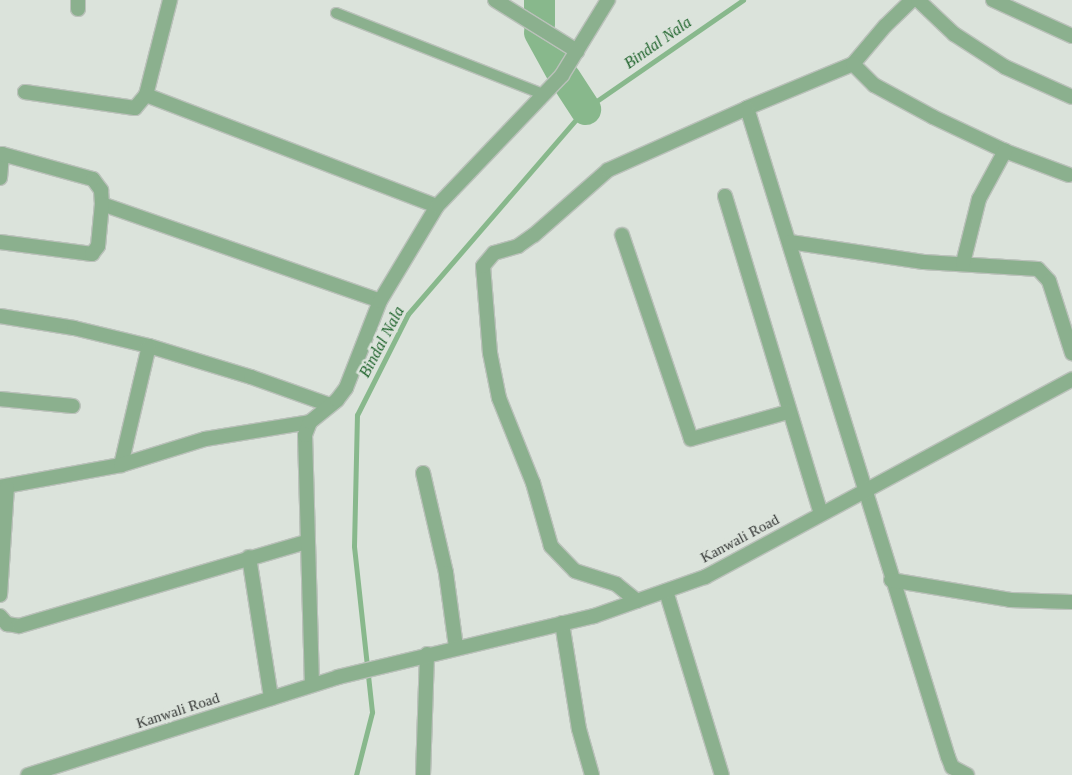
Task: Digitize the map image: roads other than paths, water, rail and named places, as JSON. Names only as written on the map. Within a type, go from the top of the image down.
[{"type":"street","points":[[25,92],[128,109],[142,103],[146,95],[170,0]]},
{"type":"street","points":[[495,0],[577,50]]},
{"type":"street","points":[[312,686],[311,588],[307,542],[305,435],[310,422],[346,388],[380,301],[437,206],[562,75],[608,0]]},
{"type":"street","points":[[637,600],[616,584],[575,571],[551,546],[533,483],[499,398],[490,353],[483,266],[494,253],[518,246],[534,236],[608,170],[746,108],[853,64],[885,26],[912,0]]},
{"type":"street","points":[[918,0],[954,34],[1005,67],[1072,97]]},
{"type":"street","points":[[994,0],[1072,36]]},
{"type":"street","points":[[853,64],[874,85],[1005,151],[1069,175]]},
{"type":"street","points":[[146,95],[437,206]]},
{"type":"street","points":[[746,108],[790,242],[891,580],[948,757],[952,767],[967,775]]},
{"type":"street","points":[[963,263],[979,199],[1005,151]]},
{"type":"street","points":[[0,178],[2,154],[93,179],[101,190],[102,204],[98,246],[92,254],[0,242]]},
{"type":"street","points":[[725,196],[788,412],[821,514]]},
{"type":"street","points":[[102,204],[380,301]]},
{"type":"street","points":[[622,235],[691,439],[788,412]]},
{"type":"street","points":[[790,242],[924,262],[1038,269],[1045,274],[1072,353]]},
{"type":"street","points":[[0,316],[74,328],[149,346],[251,377],[330,405]]},
{"type":"street","points":[[121,465],[149,346]]},
{"type":"street","name":"Kanwali Road","points":[[28,775],[338,677],[398,660],[594,616],[705,577],[1072,379]]},
{"type":"street","points":[[0,399],[73,406]]},
{"type":"street","points":[[0,595],[4,487],[121,465],[205,439],[310,422]]},
{"type":"street","points":[[423,472],[446,573],[456,647]]},
{"type":"street","points":[[0,616],[7,624],[19,626],[249,557],[307,542]]},
{"type":"street","points":[[249,557],[271,698]]},
{"type":"street","points":[[891,580],[1010,600],[1072,602]]},
{"type":"street","points":[[666,591],[722,775]]},
{"type":"street","points":[[562,623],[579,729],[592,775]]},
{"type":"street","points":[[423,775],[428,654]]},
{"type":"lane","points":[[336,13],[544,94]]},
{"type":"waterway","points":[[539,0],[539,24]]},
{"type":"waterway","name":"Bindal Nala","points":[[356,775],[372,712],[354,546],[357,415],[408,314],[585,109],[743,0]]},
{"type":"waterway","points":[[539,32],[560,70]]},
{"type":"waterway","points":[[565,78],[585,109]]}]
